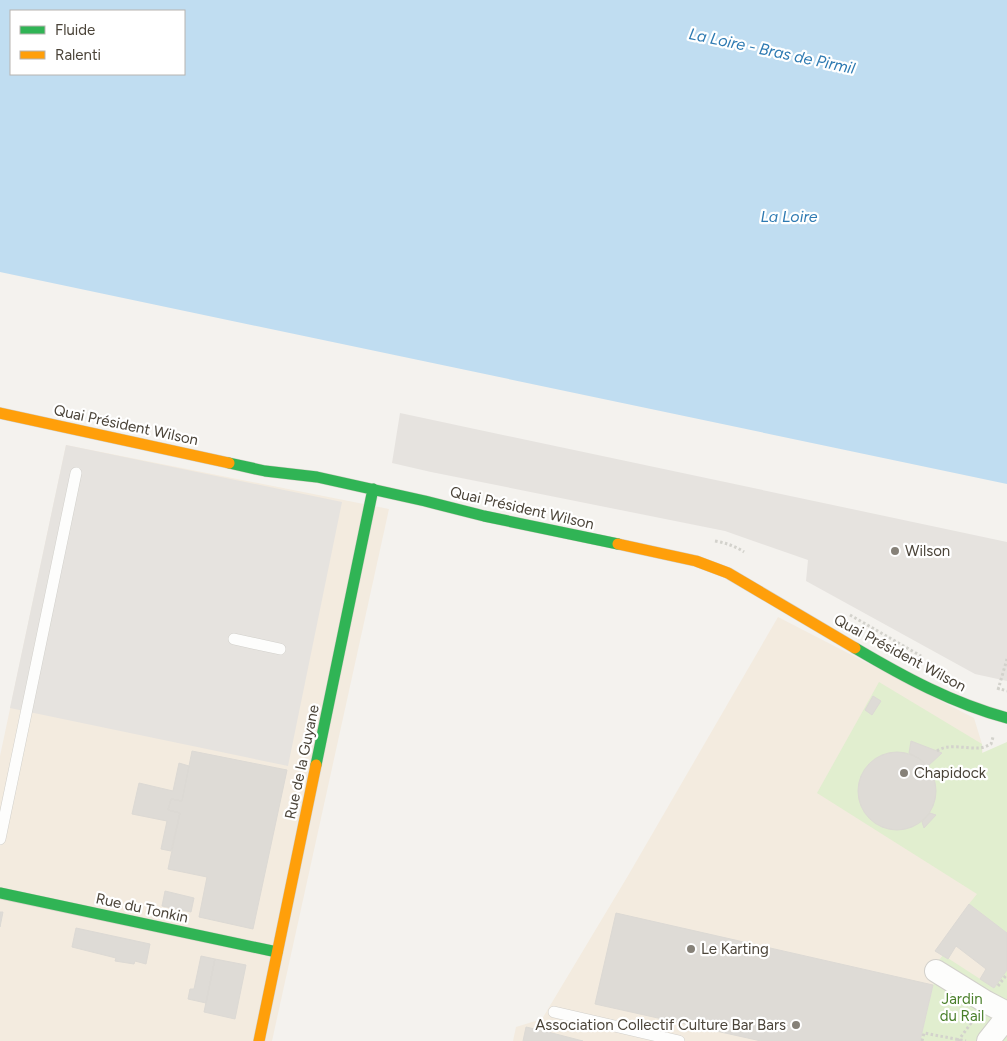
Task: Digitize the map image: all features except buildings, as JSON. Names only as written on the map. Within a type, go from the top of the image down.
[{"type":"main road","name":"Quai Président Wilson","points":[[0,413],[265,471],[317,477],[484,516],[696,561],[728,573],[894,671],[941,695],[1007,718]]},
{"type":"main road","name":"Rue de la Guyane","points":[[259,1041],[374,490]]},
{"type":"main road","name":"Rue du Tonkin","points":[[0,892],[277,952]]},
{"type":"street","points":[[936,971],[1007,1015],[988,1041]]},
{"type":"lane","points":[[0,839],[76,473]]},
{"type":"lane","points":[[234,639],[280,648]]},
{"type":"lane","points":[[554,1012],[680,1041]]},
{"type":"path","points":[[849,614],[924,657]]},
{"type":"path","points":[[992,687],[1007,691]]},
{"type":"path","points":[[1001,982],[1007,986]]},
{"type":"path","points":[[922,1041],[924,1033],[966,1041]]},
{"type":"shaded area","name":"Wilson","points":[[400,413],[1007,542],[1007,681],[975,674],[806,581],[808,560],[725,531],[392,463]]},
{"type":"shaded area","points":[[66,445],[389,509],[272,1041],[0,1041],[0,756]]},
{"type":"shaded area","points":[[66,445],[342,502],[288,766],[10,708]]},
{"type":"shaded area","points":[[778,617],[974,718],[982,744],[996,926],[1007,933],[1007,970],[994,988],[942,956],[939,960],[920,1041],[513,1041],[516,1027],[542,1019],[629,874]]},
{"type":"green space","name":"Chapidock","points":[[879,682],[982,744],[982,753],[1007,742],[1007,933],[969,904],[977,894],[817,793]]},
{"type":"green space","name":"Jardin du Rail","points":[[943,955],[994,988],[1007,970],[1007,1041],[920,1041],[939,960]]},
{"type":"water","name":"La Loire","points":[[0,0],[1007,0],[1007,484],[0,272]]},
{"type":"traffic: fast","points":[[229,463],[265,471],[317,477],[484,516],[618,544]]},
{"type":"traffic: fast","points":[[316,765],[373,489]]},
{"type":"traffic: fast","points":[[855,648],[948,697],[1007,718]]},
{"type":"traffic: fast","points":[[0,893],[277,952]]},
{"type":"traffic: slow","points":[[0,413],[229,463]]},
{"type":"traffic: slow","points":[[618,544],[696,561],[728,573],[855,648]]},
{"type":"traffic: slow","points":[[259,1041],[316,765]]},
{"type":"place","name":"Wilson","points":[[895,551]]},
{"type":"place","name":"Chapidock","points":[[904,773]]},
{"type":"place","name":"Le Karting","points":[[691,949]]},
{"type":"place","name":"Association Collectif Culture Bar Bars","points":[[796,1025]]},
{"type":"water label","name":"La Loire - Bras de Pirmil","points":[[772,51]]}]
